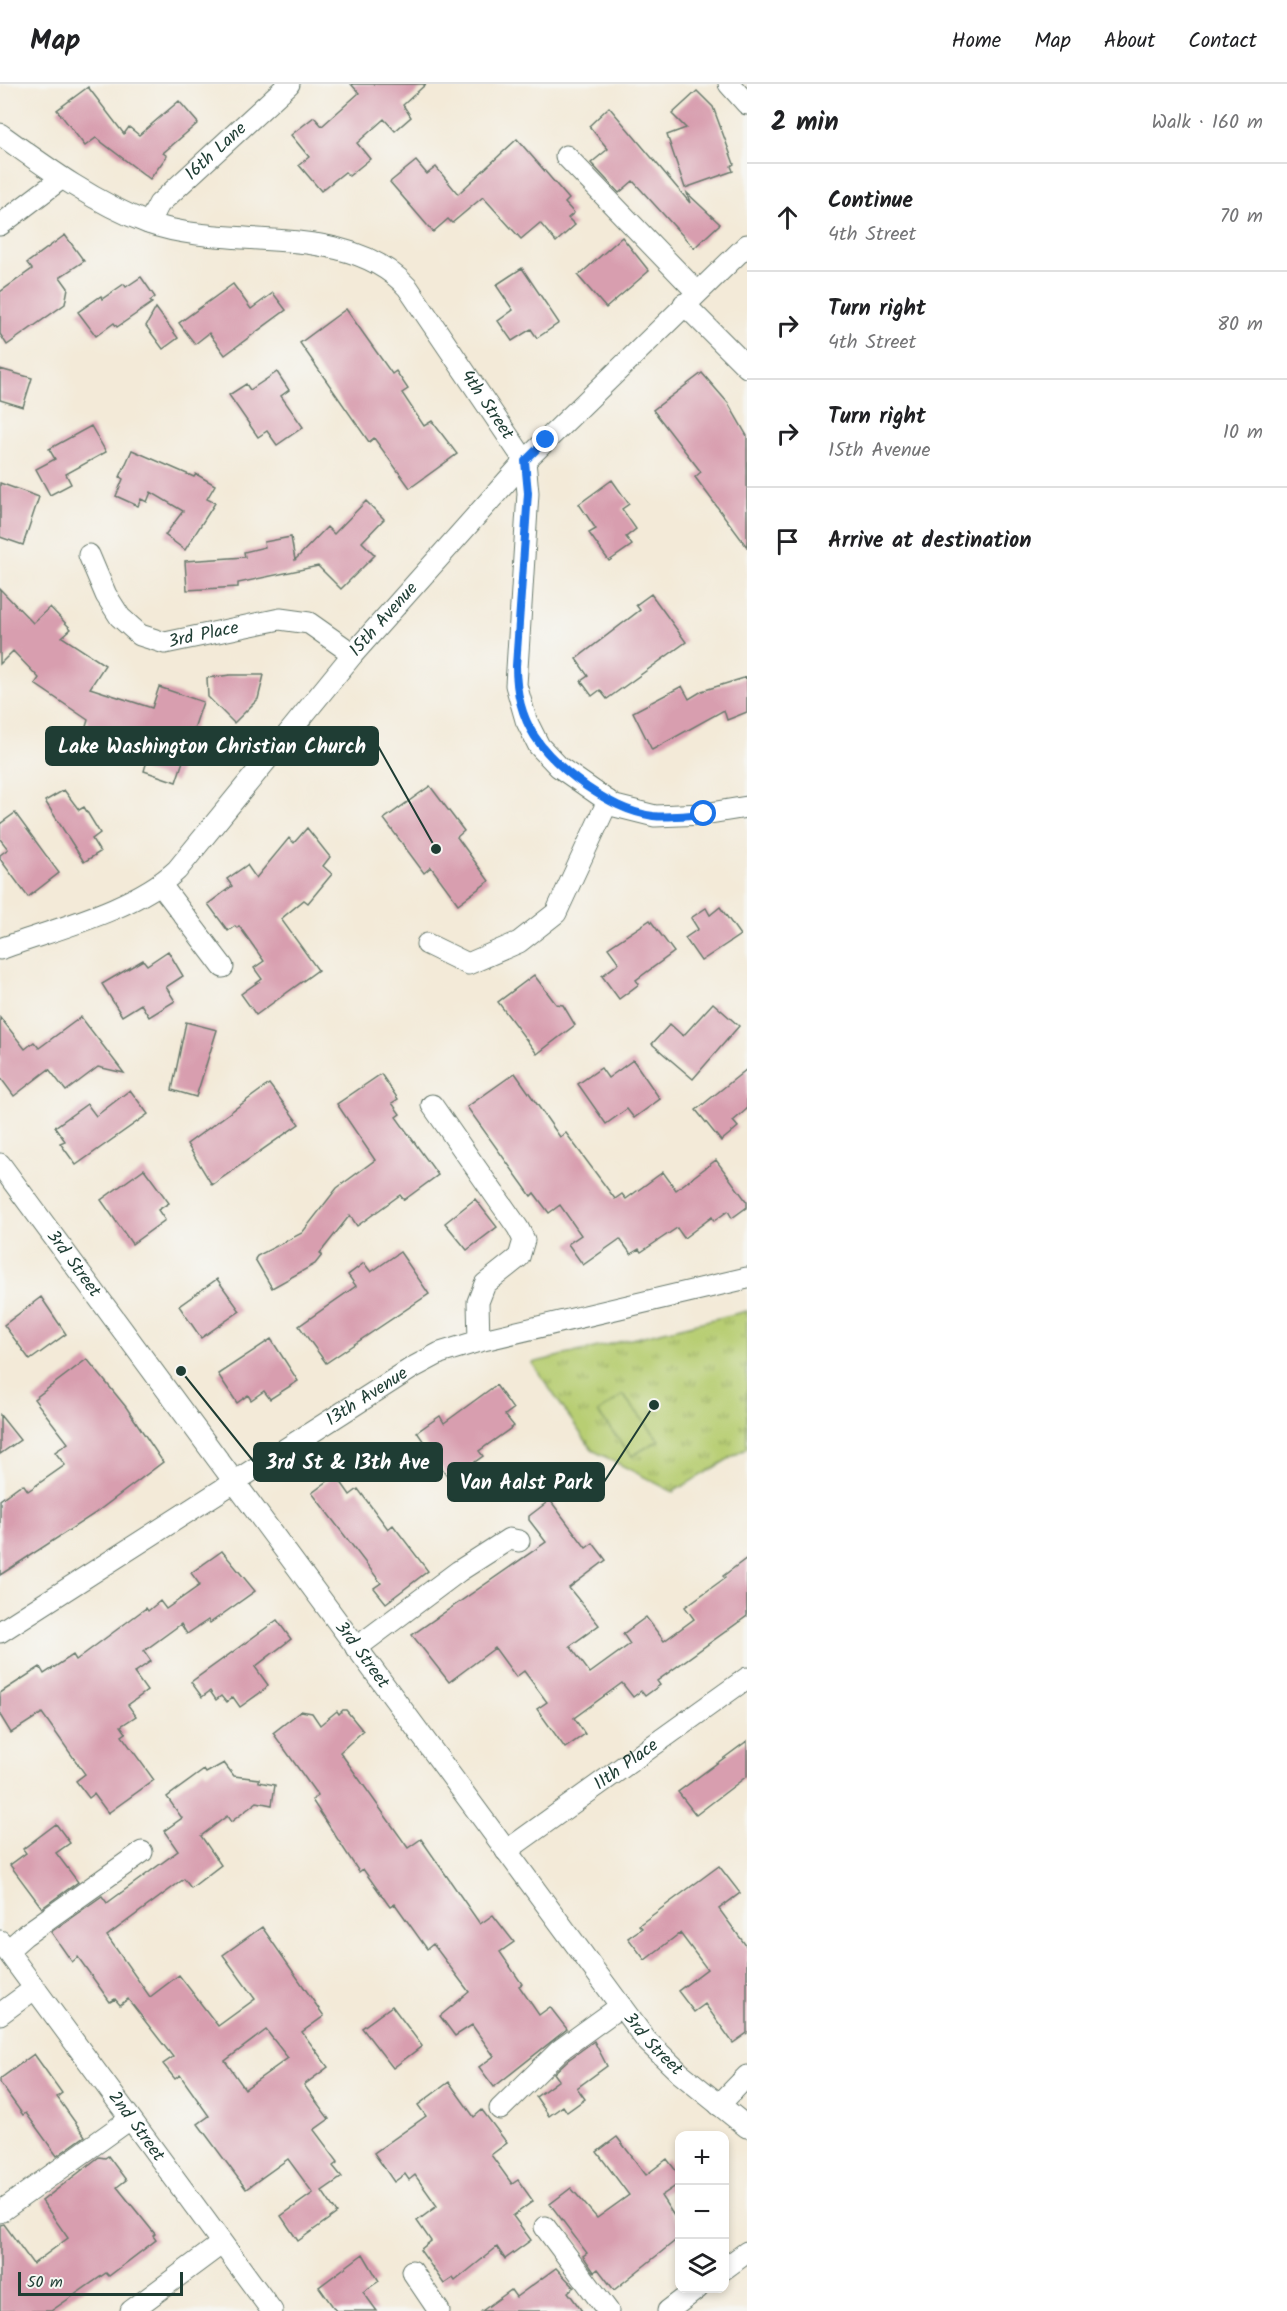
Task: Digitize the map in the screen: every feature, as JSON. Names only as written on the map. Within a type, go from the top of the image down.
[{"type":"street","name":"16th Lane","points":[[149,223],[159,204],[289,84]]},
{"type":"street","points":[[729,84],[747,104]]},
{"type":"street","name":"4th Street","points":[[0,134],[62,178],[100,201],[149,223],[201,235],[330,246],[366,257],[395,273],[408,288],[525,461],[528,493],[516,685],[526,720],[539,746],[559,767],[615,806],[655,816],[704,814],[747,807]]},
{"type":"street","points":[[566,156],[691,298],[747,367]]},
{"type":"street","points":[[0,225],[62,178]]},
{"type":"street","name":"15th Avenue","points":[[0,949],[105,911],[161,885],[203,841],[352,654],[525,461],[747,245]]},
{"type":"street","name":"3rd Place","points":[[89,555],[116,610],[140,636],[165,643],[280,619],[309,622],[352,654]]},
{"type":"street","points":[[427,944],[468,964],[519,942],[556,913],[608,801]]},
{"type":"street","points":[[161,885],[223,967]]},
{"type":"street","points":[[432,1105],[524,1240],[519,1257],[486,1284],[478,1302],[479,1341]]},
{"type":"street","name":"3rd Street","points":[[0,1164],[646,2040],[680,2073],[747,2127]]},
{"type":"street","name":"13th Avenue","points":[[0,1632],[412,1368],[440,1353],[479,1341],[747,1278]]},
{"type":"street","points":[[356,1648],[459,1571],[509,1539],[519,1540]]},
{"type":"street","name":"11th Place","points":[[506,1851],[747,1678]]},
{"type":"street","points":[[4,1946],[25,1935],[142,1852]]},
{"type":"street","name":"2nd Street","points":[[4,1946],[272,2311]]},
{"type":"street","points":[[0,2014],[34,1989]]},
{"type":"street","points":[[500,2109],[560,2050],[621,2006]]},
{"type":"street","points":[[718,2104],[747,2076]]},
{"type":"street","points":[[0,2212],[130,2118]]},
{"type":"street","points":[[544,2227],[608,2311]]},
{"type":"street","points":[[131,2311],[221,2244]]},
{"type":"street","points":[[729,2265],[747,2252]]},
{"type":"street","points":[[412,2271],[439,2311]]},
{"type":"street","points":[[668,2311],[693,2293]]},
{"type":"green space","points":[[747,1311],[747,1448],[673,1492],[592,1450],[532,1363]]},
{"type":"green space","points":[[623,1395],[659,1440],[632,1456],[598,1413]]},
{"type":"building","points":[[351,84],[426,84],[403,105],[411,117],[395,131],[384,119],[357,143],[370,159],[349,176],[345,172],[321,191],[299,165],[309,157],[291,135],[314,117],[322,126],[359,93]]},
{"type":"building","points":[[88,87],[124,134],[129,127],[139,135],[179,101],[198,123],[163,153],[167,156],[150,179],[96,138],[85,146],[57,110]]},
{"type":"building","points":[[697,91],[713,107],[734,164],[731,166],[733,171],[685,188],[667,135],[686,128],[672,114]]},
{"type":"building","points":[[609,107],[690,203],[687,193],[720,224],[694,248],[633,181],[619,193],[591,163],[608,149],[589,126]]},
{"type":"building","points":[[517,139],[569,199],[565,203],[574,213],[568,218],[575,225],[556,242],[540,223],[521,239],[483,197],[452,223],[448,219],[433,232],[390,182],[416,161],[427,174],[436,167],[458,194]]},
{"type":"building","points":[[65,235],[84,261],[60,277],[68,288],[65,304],[7,345],[0,334],[0,292],[32,269],[27,263]]},
{"type":"building","points":[[622,237],[649,271],[606,308],[578,276]]},
{"type":"building","points":[[522,268],[559,323],[537,338],[531,329],[512,341],[498,321],[513,310],[496,285]]},
{"type":"building","points":[[141,277],[155,297],[150,301],[152,303],[117,327],[114,323],[96,336],[78,312],[101,296],[102,299],[124,284],[126,287]]},
{"type":"building","points":[[233,284],[251,309],[273,293],[286,310],[225,355],[209,333],[195,344],[179,323]]},
{"type":"building","points":[[156,308],[178,338],[163,349],[146,326]]},
{"type":"building","points":[[346,309],[392,374],[396,371],[408,389],[402,393],[424,426],[432,421],[457,454],[410,488],[374,438],[369,442],[300,343]]},
{"type":"building","points":[[0,369],[32,378],[23,407],[0,400]]},
{"type":"building","points":[[277,372],[289,390],[281,396],[303,427],[277,445],[267,431],[258,437],[229,395],[246,384],[250,390]]},
{"type":"building","points":[[702,373],[728,403],[747,436],[747,547],[695,477],[701,472],[653,410]]},
{"type":"building","points":[[91,426],[106,452],[66,474],[71,484],[50,495],[36,469],[55,459],[49,449]]},
{"type":"building","points":[[132,450],[194,477],[196,474],[215,485],[207,499],[215,503],[185,550],[165,535],[183,511],[151,492],[147,502],[141,499],[138,506],[116,496],[123,479],[120,477]]},
{"type":"building","points":[[612,480],[629,504],[622,509],[636,529],[626,537],[632,545],[609,561],[589,533],[596,529],[579,504]]},
{"type":"building","points":[[0,483],[39,497],[23,545],[0,537]]},
{"type":"building","points":[[366,501],[384,519],[362,542],[375,555],[341,589],[318,566],[238,583],[238,587],[187,590],[185,561],[245,557],[244,552],[265,547],[264,542],[291,537],[295,560],[327,527],[334,534]]},
{"type":"building","points":[[0,589],[33,623],[50,607],[71,629],[62,637],[105,665],[90,688],[152,708],[159,687],[203,702],[176,782],[144,771],[147,761],[82,740],[88,720],[35,684],[39,678],[13,651],[0,664]]},
{"type":"building","points":[[651,594],[686,642],[607,699],[600,690],[592,696],[581,681],[588,676],[576,659],[640,610],[636,605]]},
{"type":"building","points":[[264,675],[258,699],[234,723],[208,697],[207,678]]},
{"type":"building","points":[[747,677],[747,712],[727,720],[724,710],[652,750],[633,712],[682,686],[689,699],[702,691]]},
{"type":"building","points":[[430,786],[464,831],[457,837],[489,881],[458,904],[431,867],[424,873],[384,819]]},
{"type":"building","points":[[64,790],[79,810],[84,807],[100,833],[92,839],[100,852],[84,862],[45,801]]},
{"type":"building","points":[[15,813],[59,873],[28,897],[0,859],[0,855],[8,849],[0,839],[0,824]]},
{"type":"building","points":[[307,828],[330,857],[323,866],[332,874],[308,903],[304,900],[281,919],[318,970],[256,1015],[241,994],[262,979],[254,968],[264,961],[239,926],[228,931],[208,904],[232,886],[227,879],[247,865],[256,878],[289,838],[294,843]]},
{"type":"building","points":[[720,907],[740,935],[701,961],[685,938],[698,929],[691,918],[706,908],[710,915]]},
{"type":"building","points":[[650,920],[674,952],[636,980],[639,984],[619,999],[602,976],[619,963],[608,948]]},
{"type":"building","points":[[168,951],[183,976],[166,987],[175,1001],[149,1017],[141,1004],[122,1016],[102,984],[143,960],[147,965]]},
{"type":"building","points":[[534,975],[556,1004],[563,1005],[575,1025],[537,1054],[498,1002]]},
{"type":"building","points":[[713,1003],[739,1026],[693,1079],[652,1044],[670,1024],[683,1036]]},
{"type":"building","points":[[0,1017],[25,1049],[34,1042],[39,1048],[81,1017],[124,1073],[98,1067],[66,1091],[49,1069],[14,1096],[0,1077]]},
{"type":"building","points":[[186,1022],[217,1030],[196,1097],[172,1090]]},
{"type":"building","points":[[633,1060],[660,1099],[634,1118],[627,1109],[606,1124],[578,1084],[601,1068],[608,1078]]},
{"type":"building","points":[[747,1069],[747,1109],[733,1121],[738,1127],[721,1141],[696,1110]]},
{"type":"building","points":[[515,1073],[560,1137],[566,1133],[615,1199],[622,1194],[626,1199],[663,1172],[676,1190],[716,1160],[747,1202],[747,1207],[732,1218],[728,1211],[714,1221],[712,1217],[684,1238],[677,1228],[641,1252],[639,1249],[631,1254],[620,1239],[583,1265],[568,1244],[581,1235],[560,1205],[549,1213],[534,1193],[531,1196],[467,1107]]},
{"type":"building","points":[[381,1074],[398,1099],[392,1103],[400,1114],[396,1117],[438,1175],[404,1200],[400,1195],[357,1226],[350,1215],[320,1253],[322,1255],[315,1264],[272,1288],[255,1259],[257,1256],[302,1233],[337,1188],[375,1160],[337,1104]]},
{"type":"building","points":[[269,1084],[299,1124],[212,1185],[187,1144]]},
{"type":"building","points":[[130,1090],[148,1114],[76,1165],[60,1143],[65,1141],[55,1127],[87,1104],[96,1116]]},
{"type":"building","points":[[144,1169],[169,1203],[158,1210],[165,1220],[132,1244],[101,1200]]},
{"type":"building","points":[[475,1199],[497,1227],[467,1250],[445,1223]]},
{"type":"building","points":[[400,1252],[429,1294],[326,1363],[299,1326],[356,1286],[348,1275],[364,1263],[371,1272]]},
{"type":"building","points":[[217,1279],[240,1311],[201,1338],[179,1306]]},
{"type":"building","points":[[41,1297],[66,1334],[30,1360],[4,1325]]},
{"type":"building","points":[[271,1339],[298,1381],[270,1399],[264,1391],[251,1400],[248,1395],[237,1403],[218,1374]]},
{"type":"building","points":[[87,1359],[126,1407],[163,1462],[94,1514],[0,1575],[0,1500],[19,1486],[24,1485],[28,1491],[65,1465],[55,1452],[68,1443],[34,1399]]},
{"type":"building","points":[[496,1385],[513,1409],[505,1415],[514,1426],[479,1451],[483,1456],[450,1480],[417,1432],[440,1416],[444,1423]]},
{"type":"building","points":[[0,1415],[20,1440],[0,1454]]},
{"type":"building","points":[[336,1475],[350,1495],[358,1489],[388,1529],[393,1525],[428,1571],[386,1603],[374,1588],[381,1583],[312,1493]]},
{"type":"building","points":[[550,1500],[586,1548],[593,1543],[606,1560],[569,1588],[599,1625],[570,1646],[590,1673],[630,1644],[623,1634],[646,1617],[664,1641],[694,1619],[685,1607],[725,1578],[723,1576],[747,1558],[747,1616],[657,1681],[660,1685],[645,1696],[641,1691],[633,1697],[622,1683],[574,1718],[585,1734],[565,1748],[537,1709],[547,1702],[524,1671],[516,1677],[495,1648],[449,1682],[412,1635],[546,1542],[529,1520],[529,1516]]},
{"type":"building","points":[[222,1551],[255,1591],[210,1623],[208,1620],[187,1634],[181,1624],[144,1651],[151,1661],[134,1673],[147,1691],[128,1705],[136,1716],[121,1726],[126,1733],[122,1736],[154,1780],[108,1813],[94,1794],[89,1798],[76,1781],[85,1774],[42,1713],[11,1733],[0,1715],[0,1693],[40,1667],[44,1674],[73,1655],[76,1660],[146,1608],[148,1611],[160,1601],[166,1609],[200,1585],[191,1573]]},
{"type":"building","points":[[277,1620],[291,1639],[255,1667],[268,1685],[264,1690],[240,1707],[233,1697],[226,1702],[221,1696],[216,1700],[210,1691],[202,1697],[191,1682]]},
{"type":"building","points":[[346,1710],[363,1731],[340,1752],[408,1848],[421,1839],[480,1924],[493,1915],[514,1942],[500,1952],[522,1984],[519,1986],[539,2015],[550,2007],[567,2029],[494,2087],[479,2067],[494,2056],[472,2025],[455,2036],[440,2016],[469,1992],[433,1944],[427,1949],[395,1904],[390,1907],[363,1869],[359,1872],[312,1800],[318,1796],[273,1733],[301,1711],[312,1713],[320,1725],[337,1711],[339,1714]]},
{"type":"building","points":[[747,1741],[747,1776],[696,1815],[678,1792]]},
{"type":"building","points":[[224,1763],[234,1776],[259,1779],[259,1782],[275,1785],[272,1805],[257,1802],[231,1822],[227,1816],[201,1836],[221,1865],[191,1888],[184,1879],[107,1936],[150,1997],[179,1975],[218,2026],[255,1999],[223,1955],[262,1927],[324,2016],[302,2032],[328,2067],[304,2085],[329,2119],[314,2130],[338,2162],[333,2166],[342,2177],[322,2191],[337,2213],[298,2241],[281,2216],[313,2193],[288,2159],[246,2189],[198,2124],[209,2116],[180,2075],[175,2079],[163,2064],[173,2057],[128,1999],[120,2005],[115,1999],[110,2002],[78,1957],[72,1962],[51,1932],[102,1896],[107,1903],[178,1851],[164,1831],[182,1818],[167,1797],[204,1770],[206,1773]],"holes":[[[266,2030],[288,2058],[245,2089],[225,2061]]]},
{"type":"building","points":[[56,1824],[70,1843],[56,1853],[78,1882],[42,1908],[10,1865],[26,1853],[23,1849]]},
{"type":"building","points":[[719,1866],[740,1893],[719,1909],[747,1947],[747,2033],[733,2043],[705,2004],[694,2012],[678,1991],[707,1969],[680,1933],[645,1960],[628,1938],[642,1928],[639,1925]]},
{"type":"building","points":[[392,2006],[422,2046],[393,2068],[362,2028]]},
{"type":"building","points":[[594,2041],[607,2066],[577,2088],[585,2099],[567,2112],[563,2106],[549,2116],[536,2097],[559,2080],[554,2073]]},
{"type":"building","points":[[34,2054],[62,2093],[57,2097],[85,2136],[57,2156],[26,2113],[23,2115],[0,2083],[0,2079]]},
{"type":"building","points":[[449,2082],[474,2117],[482,2110],[507,2143],[491,2155],[512,2184],[518,2180],[533,2201],[513,2216],[531,2240],[505,2259],[497,2247],[455,2281],[453,2278],[444,2284],[420,2250],[431,2241],[417,2221],[437,2206],[415,2175],[409,2180],[405,2174],[394,2182],[374,2153],[426,2116],[418,2105]]},
{"type":"building","points":[[617,2137],[646,2175],[667,2159],[675,2169],[675,2186],[661,2196],[675,2217],[675,2241],[614,2290],[598,2269],[594,2272],[583,2256],[587,2253],[550,2204],[571,2188],[597,2218],[629,2195],[597,2152]]},
{"type":"building","points":[[108,2156],[126,2180],[117,2187],[155,2234],[153,2236],[156,2240],[109,2276],[106,2273],[51,2311],[0,2311],[0,2225],[4,2224],[33,2264],[68,2238],[42,2201],[99,2157]]},
{"type":"building","points":[[363,2254],[379,2281],[363,2292],[377,2311],[336,2311],[319,2287]]},
{"type":"building","points":[[556,2268],[574,2287],[568,2292],[582,2311],[482,2311],[511,2290],[516,2297]]},
{"type":"place","name":"Lake Washington Christian Church","points":[[436,849]]},
{"type":"place","name":"3rd St & 13th Ave","points":[[181,1371]]},
{"type":"place","name":"Van Aalst Park","points":[[654,1405]]},
{"type":"route","points":[[546,440],[525,461],[528,493],[516,685],[526,720],[539,746],[559,767],[615,806],[655,816],[704,814]]}]
